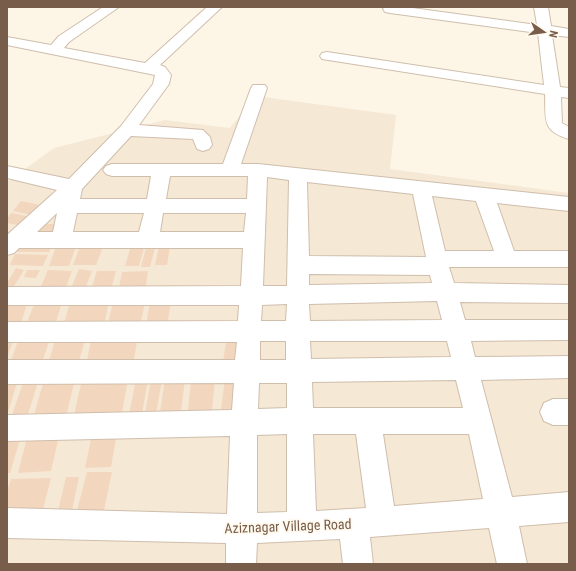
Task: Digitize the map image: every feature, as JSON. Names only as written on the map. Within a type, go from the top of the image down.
[{"type":"street","points":[[56,51],[58,45],[64,39],[112,7]]},
{"type":"street","points":[[148,68],[215,7]]},
{"type":"street","points":[[541,7],[553,91],[554,123],[558,129],[569,133]]},
{"type":"street","points":[[390,9],[569,33]]},
{"type":"street","points":[[7,41],[160,70],[163,75],[161,84],[127,130],[73,186],[12,244]]},
{"type":"street","points":[[327,56],[569,93]]},
{"type":"street","points":[[229,171],[259,88]]},
{"type":"street","points":[[127,130],[197,134],[203,145]]},
{"type":"street","points":[[112,170],[258,170],[569,204]]},
{"type":"street","points":[[148,240],[162,170]]},
{"type":"street","points":[[241,564],[244,422],[258,170]]},
{"type":"street","points":[[7,172],[73,186]]},
{"type":"street","points":[[298,175],[298,331],[302,526]]},
{"type":"street","points":[[60,240],[73,186]]},
{"type":"street","points":[[421,187],[437,263],[457,331],[465,370],[501,512],[512,564]]},
{"type":"street","points":[[484,195],[507,259]]},
{"type":"street","points":[[69,206],[256,206]]},
{"type":"street","points":[[12,244],[60,240],[254,240]]},
{"type":"street","points":[[299,265],[437,263],[507,259],[569,259]]},
{"type":"street","points":[[7,296],[252,296],[445,292],[569,294]]},
{"type":"street","points":[[7,332],[569,330]]},
{"type":"street","points":[[7,372],[465,370],[569,367]]},
{"type":"street","points":[[7,428],[301,421],[478,421]]},
{"type":"street","points":[[368,421],[382,522]]},
{"type":"street","name":"Aziznagar Village Road","points":[[7,523],[242,529],[354,524],[569,507]]},
{"type":"street","points":[[354,524],[358,564]]},
{"type":"shaded area","points":[[256,96],[396,115],[390,169],[569,193],[569,564],[7,564],[7,182],[54,148],[165,120],[230,128]]},
{"type":"building","points":[[21,201],[40,205],[32,215],[13,211]]},
{"type":"building","points":[[11,213],[31,217],[24,226],[7,223],[7,219]]},
{"type":"building","points":[[42,224],[60,224],[55,237],[37,237]]},
{"type":"building","points":[[21,243],[52,244],[49,252],[17,252]]},
{"type":"building","points":[[132,243],[145,244],[139,266],[125,266]]},
{"type":"building","points":[[57,244],[77,244],[69,266],[49,266]]},
{"type":"building","points":[[81,244],[104,244],[96,265],[73,265]]},
{"type":"building","points":[[147,244],[156,244],[150,267],[141,267]]},
{"type":"building","points":[[159,246],[170,246],[167,265],[155,265]]},
{"type":"building","points":[[15,254],[48,255],[43,266],[10,265]]},
{"type":"building","points":[[16,268],[24,270],[11,291],[7,291],[7,283]]},
{"type":"building","points":[[79,269],[92,271],[83,294],[69,293]]},
{"type":"building","points":[[27,270],[40,270],[36,278],[24,277]]},
{"type":"building","points":[[48,270],[72,271],[65,290],[40,289]]},
{"type":"building","points":[[97,271],[116,271],[110,293],[90,293]]},
{"type":"building","points":[[148,271],[145,292],[118,293],[122,272]]},
{"type":"building","points":[[28,301],[21,323],[7,324],[7,302]]},
{"type":"building","points":[[109,301],[104,326],[63,328],[70,302]]},
{"type":"building","points":[[35,302],[62,302],[55,325],[26,325]]},
{"type":"building","points":[[113,302],[145,302],[140,327],[107,328]]},
{"type":"building","points":[[150,302],[171,302],[167,326],[146,326]]},
{"type":"building","points":[[138,336],[133,364],[86,365],[92,337]]},
{"type":"building","points":[[227,336],[242,336],[239,363],[223,362]]},
{"type":"building","points":[[56,337],[86,337],[78,364],[48,364]]},
{"type":"building","points":[[7,338],[14,338],[7,357]]},
{"type":"building","points":[[19,338],[50,338],[41,366],[9,366]]},
{"type":"building","points":[[39,379],[26,420],[10,421],[24,380]]},
{"type":"building","points":[[75,379],[65,421],[32,422],[44,380]]},
{"type":"building","points":[[128,379],[121,418],[73,419],[82,380]]},
{"type":"building","points":[[136,379],[148,379],[141,420],[128,420]]},
{"type":"building","points":[[165,379],[185,379],[180,419],[159,419]]},
{"type":"building","points":[[225,379],[237,379],[233,417],[220,417]]},
{"type":"building","points":[[18,380],[7,415],[7,381]]},
{"type":"building","points":[[151,380],[162,380],[155,419],[144,419]]},
{"type":"building","points":[[191,381],[215,381],[211,420],[187,420]]},
{"type":"building","points":[[117,433],[111,467],[85,468],[92,434]]},
{"type":"building","points":[[7,436],[21,436],[10,473],[7,473]]},
{"type":"building","points":[[59,436],[51,471],[18,473],[27,438]]},
{"type":"building","points":[[87,472],[112,472],[103,515],[76,514]]},
{"type":"building","points":[[66,477],[79,477],[71,515],[57,515]]},
{"type":"building","points":[[51,478],[43,509],[7,509],[7,491],[11,479]]}]
